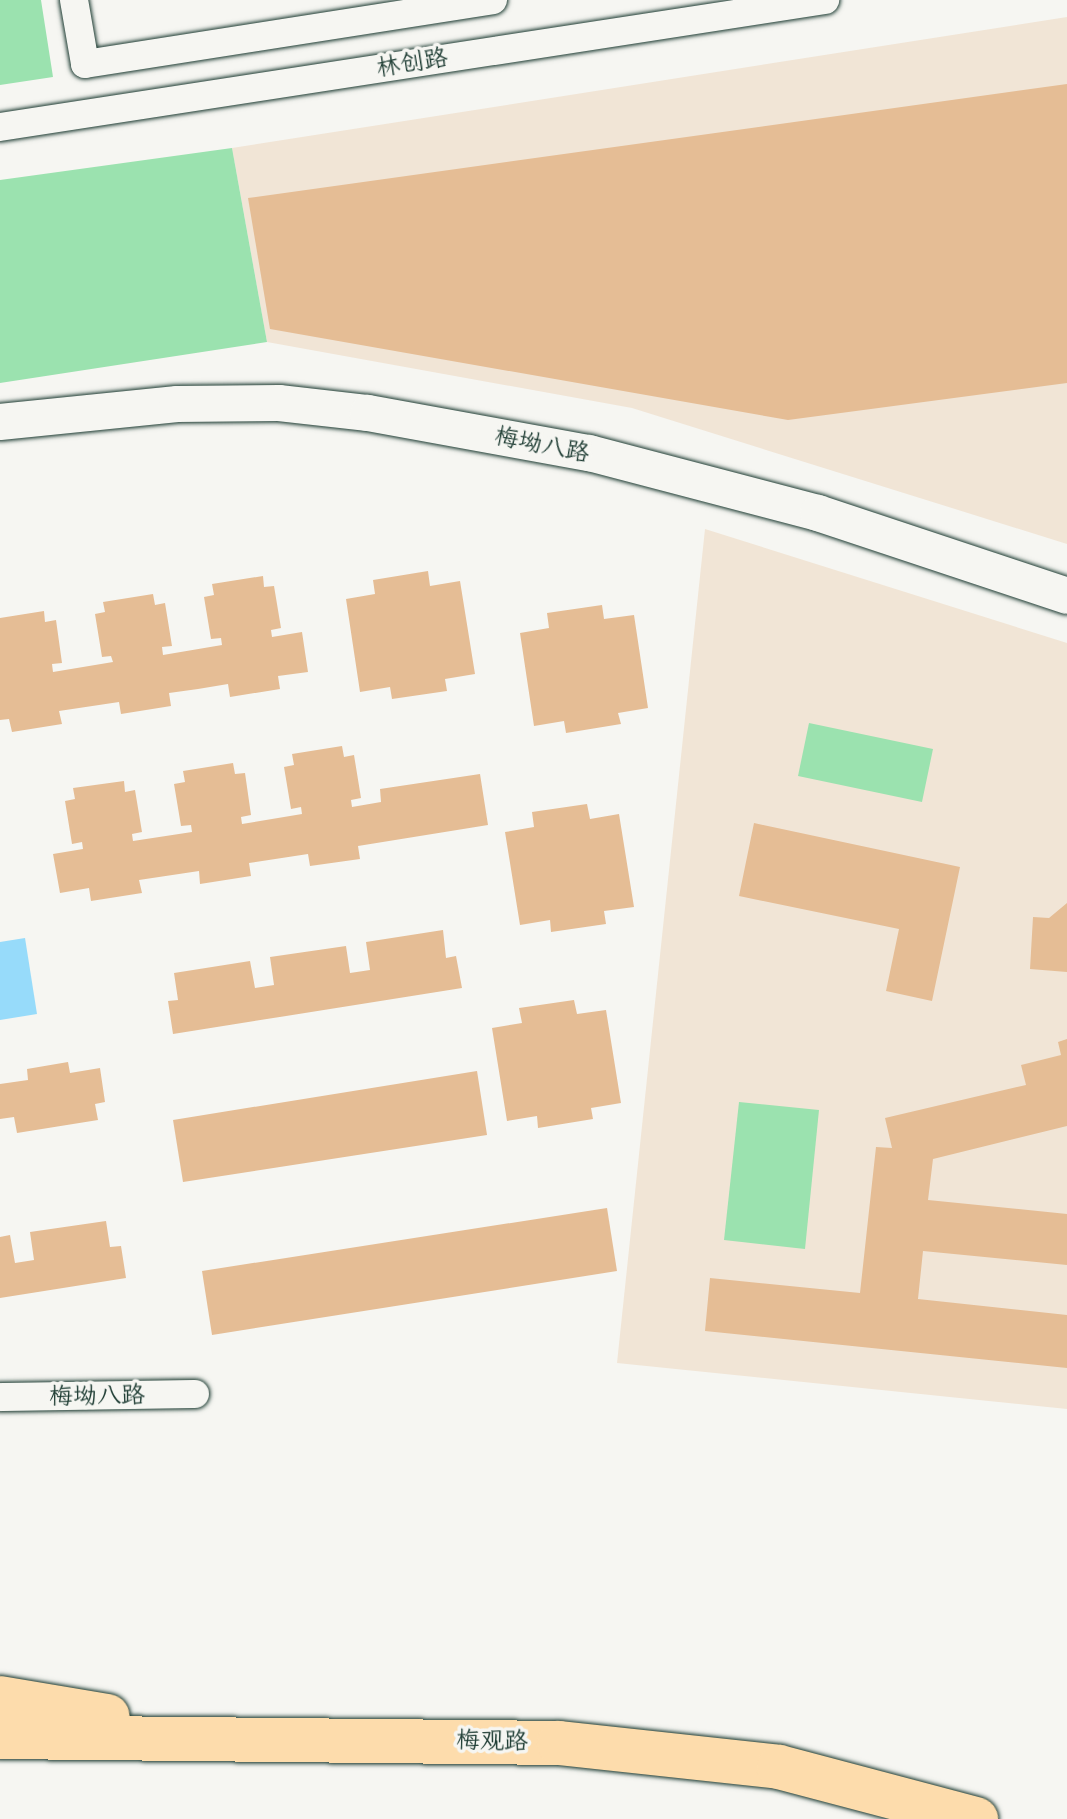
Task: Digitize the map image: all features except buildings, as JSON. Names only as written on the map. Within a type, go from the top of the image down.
[{"type":"highway","points":[[0,1698],[109,1716],[297,1737]]},
{"type":"highway","name":"梅观路","points":[[0,1737],[297,1737],[559,1743],[779,1767],[976,1819]]},
{"type":"street","points":[[74,0],[85,64],[493,0]]},
{"type":"street","name":"林创路","points":[[0,127],[825,0]]},
{"type":"street","name":"梅坳八路","points":[[0,422],[177,404],[279,403],[368,413],[589,453],[818,513],[1067,596]]},
{"type":"street","name":"梅坳八路","points":[[0,1397],[195,1394]]},
{"type":"shaded area","points":[[1067,17],[1067,544],[632,408],[267,342],[232,148]]},
{"type":"shaded area","points":[[705,529],[1067,643],[1067,1409],[617,1363]]},
{"type":"green space","points":[[0,0],[41,0],[53,77],[0,85]]},
{"type":"green space","points":[[232,148],[267,342],[0,383],[0,180]]},
{"type":"green space","points":[[809,723],[933,749],[922,802],[798,776]]},
{"type":"green space","points":[[739,1102],[819,1110],[805,1249],[724,1240]]},
{"type":"water","points":[[25,938],[37,1014],[0,1020],[0,942]]}]
